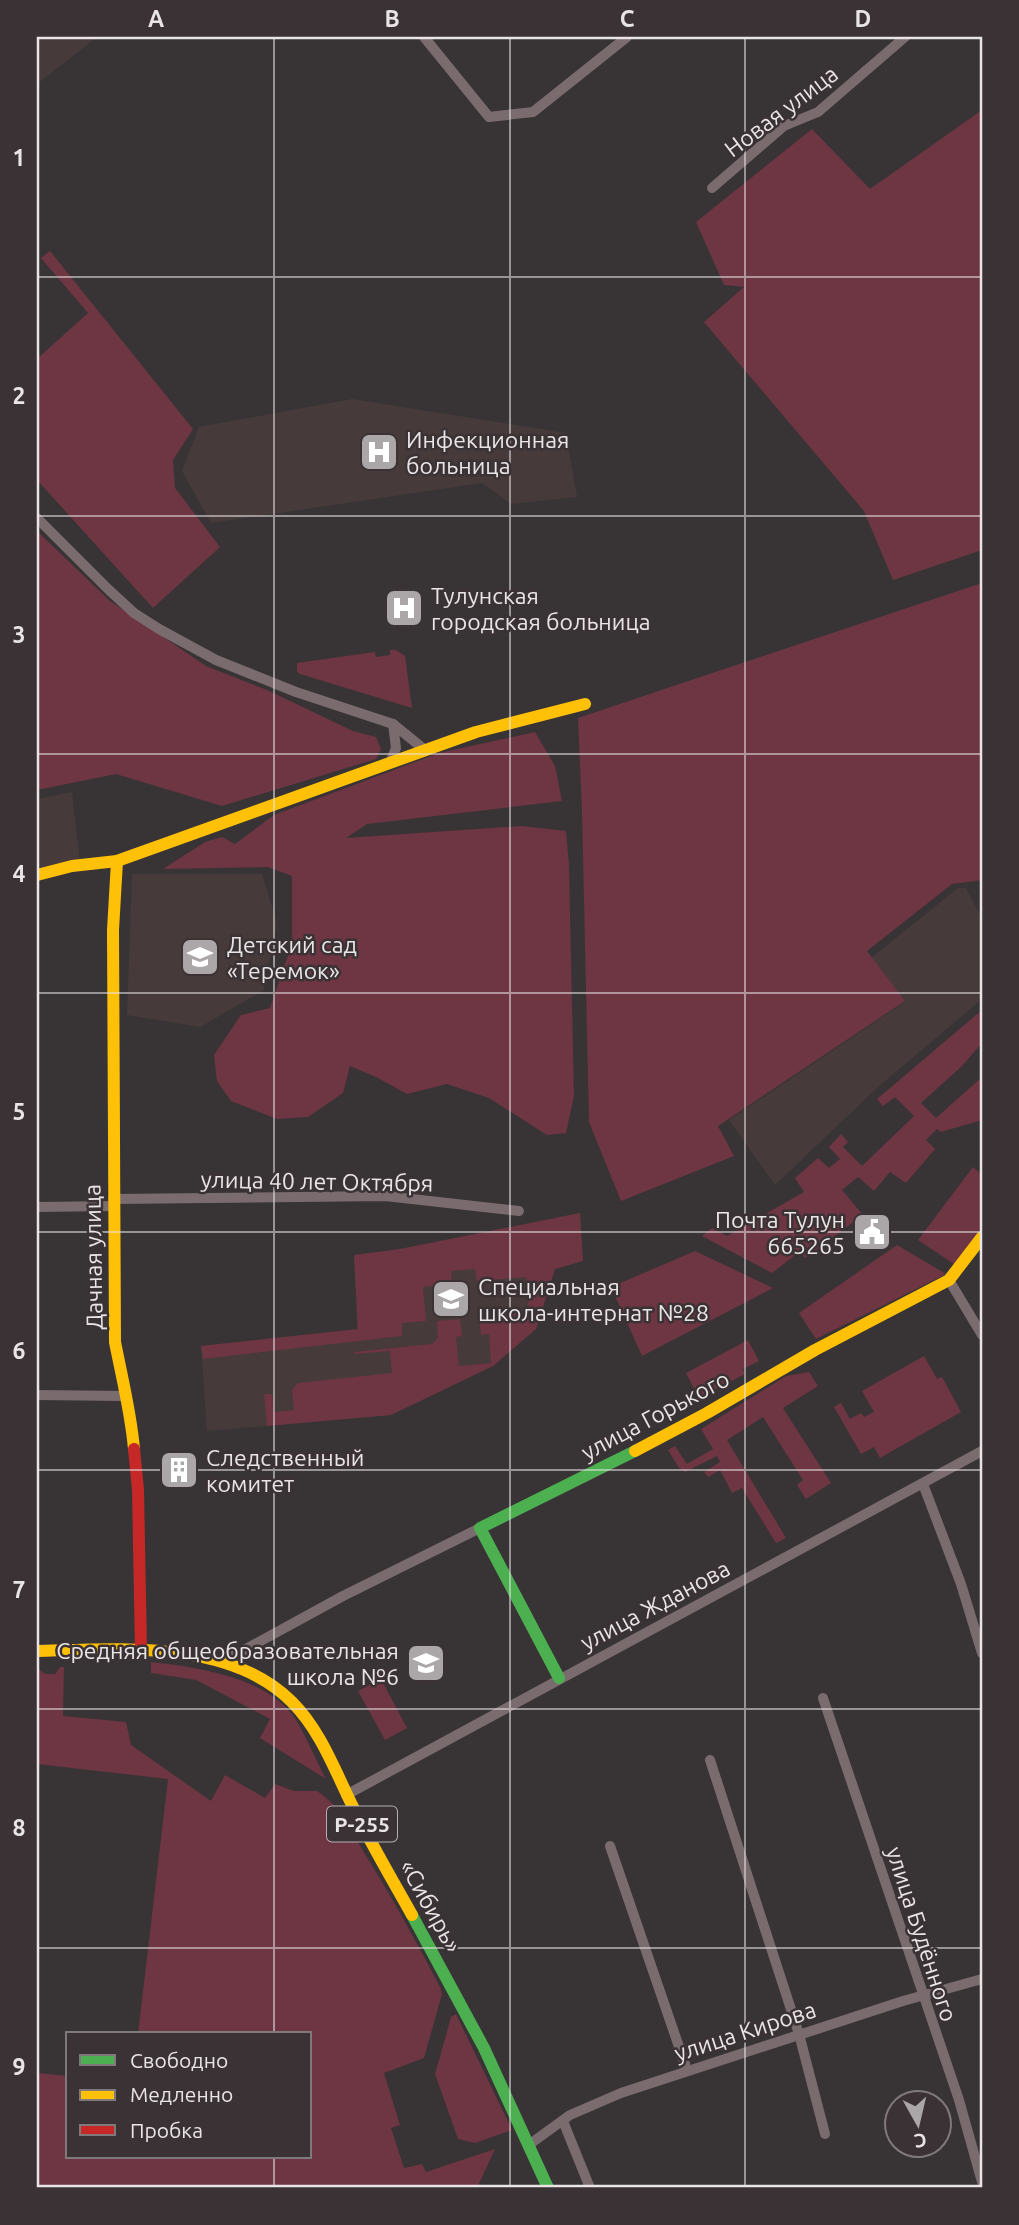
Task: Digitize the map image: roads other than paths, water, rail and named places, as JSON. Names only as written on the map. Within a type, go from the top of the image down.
[{"type":"main road","points":[[37,876],[72,866],[117,861],[476,732],[585,704]]},
{"type":"main road","name":"Дачная улица","points":[[117,861],[113,930],[115,1342],[125,1396],[131,1412],[138,1490],[141,1650]]},
{"type":"main road","name":"улица Горького","points":[[480,1528],[615,1462],[707,1413],[815,1350],[949,1280],[982,1237]]},
{"type":"main road","points":[[480,1528],[559,1678]]},
{"type":"main road","name":"«Сибирь»","points":[[37,1651],[141,1650],[184,1653],[224,1661],[263,1680],[291,1700],[316,1734],[346,1795],[503,2085],[548,2188]]},
{"type":"street","points":[[424,37],[489,117],[533,112],[626,37]]},
{"type":"street","name":"Новая улица","points":[[712,188],[784,126],[818,112],[905,37]]},
{"type":"street","points":[[37,518],[117,598],[159,629],[216,660],[296,692],[393,724],[425,750]]},
{"type":"street","points":[[390,763],[396,748],[393,724]]},
{"type":"street","name":"улица 40 лет Октября","points":[[37,1207],[113,1202],[386,1196],[519,1211]]},
{"type":"street","points":[[949,1280],[982,1335]]},
{"type":"street","points":[[37,1395],[125,1396]]},
{"type":"street","name":"улица Жданова","points":[[346,1795],[982,1451]]},
{"type":"street","points":[[923,1484],[961,1584],[982,1653]]},
{"type":"street","points":[[224,1661],[343,1596],[480,1528]]},
{"type":"street","name":"улица Будённого","points":[[824,1698],[958,2100],[982,2182]]},
{"type":"street","points":[[710,1760],[799,2034],[825,2134]]},
{"type":"street","points":[[610,1846],[688,2070]]},
{"type":"street","name":"улица Кирова","points":[[530,2144],[563,2121],[621,2093],[922,1995],[982,1979]]},
{"type":"street","points":[[563,2121],[590,2188]]},
{"type":"place","name":"Инфекционная больница","points":[[379,452]]},
{"type":"place","name":"Тулунская городская больница","points":[[404,608]]},
{"type":"place","name":"Детский сад «Теремок»","points":[[200,957]]},
{"type":"place","name":"Почта Тулун 665265","points":[[872,1232]]},
{"type":"place","name":"Специальная школа-интернат №28","points":[[451,1299]]},
{"type":"place","name":"Следственный комитет","points":[[179,1470]]},
{"type":"place","name":"Средняя общеобразовательная школа №6","points":[[426,1663]]}]
